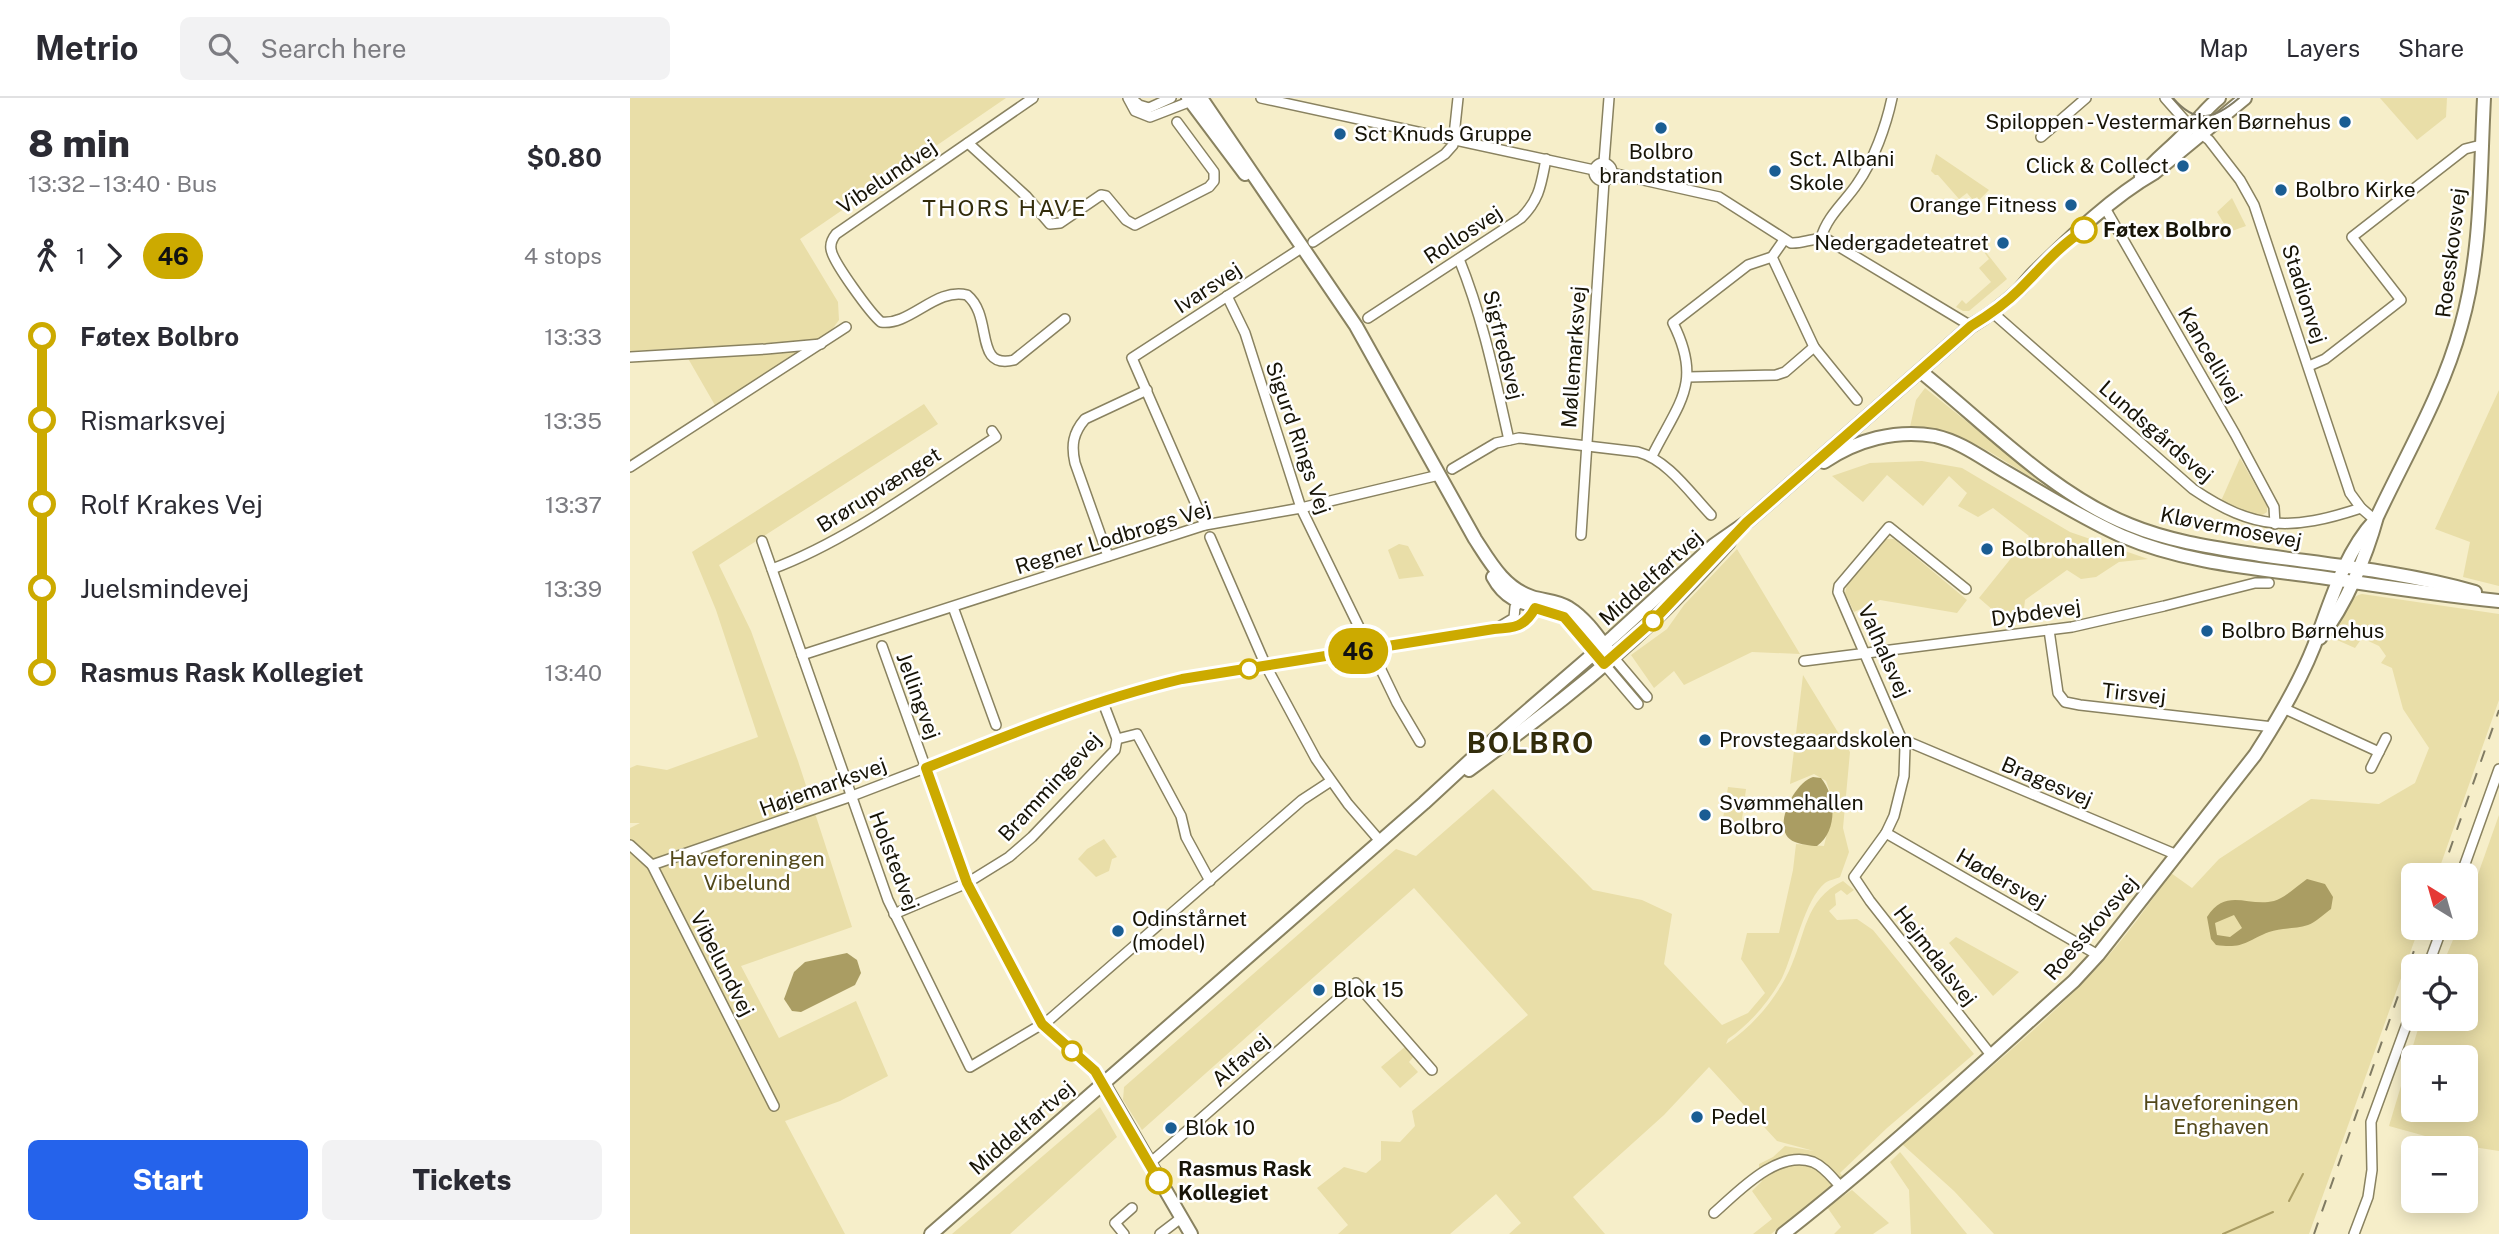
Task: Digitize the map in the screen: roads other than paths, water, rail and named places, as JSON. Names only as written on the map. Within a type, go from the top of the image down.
[{"type":"main road","points":[[1197,98],[1237,149],[1282,217]]},
{"type":"main road","points":[[1197,98],[1220,142],[1308,245],[1504,592],[1564,617],[1603,652],[1699,553],[1714,545]]},
{"type":"main road","name":"Middelfartvej","points":[[2197,129],[2219,98]]},
{"type":"main road","name":"Middelfartvej","points":[[931,1234],[1476,755],[1603,652],[1662,613],[1747,522],[1971,326],[1993,313],[2075,236],[2093,225],[2108,207],[2137,183],[2152,163],[2245,98]]},
{"type":"main road","name":"Roesskovsvej","points":[[2314,646],[2328,628],[2362,535],[2375,520],[2430,406],[2461,327],[2475,247],[2484,98]]},
{"type":"main road","name":"Middelfartvej","points":[[1971,326],[1976,317],[2015,282],[2035,271]]},
{"type":"main road","name":"Kløvermosevej","points":[[1920,371],[2043,473],[2094,508],[2128,525],[2163,537],[2207,547],[2349,575],[2499,600]]},
{"type":"main road","name":"Kløvermosevej","points":[[1778,495],[1827,460],[1858,443],[1912,433],[1958,444],[2087,519],[2158,550],[2266,570],[2349,575],[2401,583],[2425,580],[2499,600]]},
{"type":"main road","name":"Middelfartvej","points":[[1424,803],[1527,727],[1672,584],[1714,545],[1747,522]]},
{"type":"main road","name":"Roesskovsvej","points":[[1783,1234],[1842,1188],[2074,981],[2098,955],[2255,755],[2273,727],[2314,646],[2322,620],[2349,575]]},
{"type":"main road","points":[[1103,1083],[1191,1234]]},
{"type":"street","name":"Vibelundvej","points":[[1033,98],[836,234],[831,240],[833,257],[881,322],[888,322],[949,295],[967,295],[978,309],[984,325],[987,350],[997,361],[1014,360],[1065,319]]},
{"type":"street","points":[[1130,98],[1149,108],[1171,98]]},
{"type":"street","points":[[1130,98],[1135,111],[1150,117],[1197,98]]},
{"type":"street","points":[[1261,98],[1594,170]]},
{"type":"street","points":[[1454,139],[1458,98]]},
{"type":"street","points":[[1604,162],[1609,98]]},
{"type":"street","points":[[1821,238],[1825,224],[1858,182],[1882,131],[1892,98]]},
{"type":"street","points":[[2041,137],[2086,98]]},
{"type":"street","name":"Stadionvej","points":[[2165,98],[2197,129],[2240,180],[2254,205],[2350,493],[2361,508],[2375,520]]},
{"type":"street","points":[[968,143],[1026,196],[1050,224],[1060,223],[1101,195],[1107,196],[1126,220],[1135,225],[1209,187],[1214,181],[1214,172],[1177,122]]},
{"type":"street","name":"Ivarsvej","points":[[1147,390],[1132,358],[1445,154],[1453,145],[1454,139]]},
{"type":"street","points":[[2309,366],[2325,359],[2401,300],[2352,236],[2465,149],[2481,145]]},
{"type":"street","name":"Rollosvej","points":[[1368,318],[1521,218],[1533,206],[1539,193],[1546,159]]},
{"type":"street","points":[[1604,162],[1611,166],[1612,173],[1604,181],[1596,178],[1594,170],[1598,164],[1604,162]]},
{"type":"street","points":[[1612,173],[1719,197],[1784,240],[1800,243],[1821,238],[1971,326]]},
{"type":"street","name":"Møllemarksvej","points":[[1581,535],[1604,181]]},
{"type":"street","name":"Kancellivej","points":[[2108,207],[2274,508],[2275,524]]},
{"type":"street","points":[[1652,456],[1686,390],[1688,377],[1685,349],[1673,323],[1748,265],[1772,257],[1784,240]]},
{"type":"street","points":[[1772,257],[1814,347],[1857,400]]},
{"type":"street","name":"Sigfredsvej","points":[[1459,259],[1475,296],[1484,328],[1509,440]]},
{"type":"street","name":"Sigurd Rings Vej","points":[[1227,296],[1245,333],[1301,508],[1359,627]]},
{"type":"street","name":"Lundsgårdsvej","points":[[1993,313],[2193,489],[2217,506],[2249,519],[2275,524],[2322,521],[2361,508]]},
{"type":"street","points":[[630,467],[846,327]]},
{"type":"street","points":[[630,357],[822,344]]},
{"type":"street","points":[[1688,377],[1776,375],[1785,372],[1814,347]]},
{"type":"street","points":[[1108,556],[1075,463],[1073,439],[1085,419],[1147,390],[1205,525]]},
{"type":"street","name":"Brørupvænget","points":[[772,569],[811,553],[848,532],[996,437],[992,431]]},
{"type":"street","points":[[1452,469],[1496,443],[1519,438],[1652,456],[1711,515]]},
{"type":"street","name":"Regner Lodbrogs Vej","points":[[802,655],[1205,525],[1301,508],[1439,475]]},
{"type":"street","name":"Valhalsvej","points":[[1854,877],[1886,833],[1894,816],[1906,758],[1904,740],[1838,592],[1839,586],[1889,527],[1966,589]]},
{"type":"street","points":[[1210,537],[1266,666],[1316,759],[1380,841]]},
{"type":"street","name":"Holstedvej","points":[[762,541],[894,914],[970,1067],[1042,1024]]},
{"type":"street","name":"Dybdevej","points":[[1804,661],[2049,630],[2113,619],[2255,583],[2269,583]]},
{"type":"street","points":[[1494,629],[1514,618],[1515,607],[1530,601]]},
{"type":"street","name":"Højemarksvej","points":[[652,865],[852,796],[1102,700],[1182,679],[1521,626],[1530,601]]},
{"type":"street","points":[[953,607],[996,725]]},
{"type":"street","name":"Tirsvej","points":[[2049,630],[2058,693],[2065,702],[2273,727]]},
{"type":"street","name":"Jellingvej","points":[[882,646],[967,883],[1042,1024],[1095,1071],[1103,1083]]},
{"type":"street","points":[[1371,649],[1397,703],[1420,742]]},
{"type":"street","points":[[1603,652],[1638,704]]},
{"type":"street","name":"Middelfartvej","points":[[1603,652],[1647,697]]},
{"type":"street","name":"Brammingevej","points":[[894,914],[967,883],[1009,857],[1032,837],[1115,750],[1117,739],[1102,700]]},
{"type":"street","points":[[2283,708],[2379,752]]},
{"type":"street","points":[[1117,739],[1137,734],[1181,816],[1186,837],[1210,881]]},
{"type":"street","points":[[2371,768],[2386,738]]},
{"type":"street","name":"Bragesvej","points":[[1904,740],[2177,855]]},
{"type":"street","points":[[2465,863],[2499,769]]},
{"type":"street","points":[[1042,1024],[1093,983],[1302,800],[1331,781]]},
{"type":"street","name":"Hødersvej","points":[[1886,833],[2098,955]]},
{"type":"street","name":"Vibelundvej","points":[[630,845],[652,865],[774,1106]]},
{"type":"street","name":"Hejmdalsvej","points":[[1854,877],[1991,1055]]},
{"type":"street","name":"Alfavej","points":[[1149,1164],[1356,984],[1432,1070]]},
{"type":"street","points":[[2354,1234],[2368,1197],[2372,1170],[2371,1122],[2404,1031]]},
{"type":"street","points":[[1714,1213],[1760,1173],[1788,1161],[1814,1163],[1825,1170],[1842,1188]]},
{"type":"street","points":[[1125,1234],[1115,1223],[1132,1208]]},
{"type":"street","points":[[1160,1234],[1181,1218]]},
{"type":"waterway","points":[[2289,1201],[2303,1174]]},
{"type":"waterway","points":[[2223,1234],[2273,1212]]},
{"type":"tram line","points":[[2173,98],[2190,112],[2206,116],[2222,111],[2239,98]]},
{"type":"railway","points":[[2445,863],[2499,710]]},
{"type":"railway","points":[[2314,1234],[2418,940]]},
{"type":"place","name":"Spiloppen - Vestermarken Børnehus","points":[[2345,122]]},
{"type":"place","name":"Bolbro brandstation","points":[[1661,128]]},
{"type":"place","name":"Sct Knuds Gruppe","points":[[1340,134]]},
{"type":"place","name":"Click & Collect","points":[[2183,166]]},
{"type":"place","name":"Sct. Albani Skole","points":[[1775,171]]},
{"type":"place","name":"Bolbro Kirke","points":[[2281,190]]},
{"type":"place","name":"Orange Fitness","points":[[2071,205]]},
{"type":"place","name":"Føtex Bolbro","points":[[2084,230]]},
{"type":"place","name":"Nedergadeteatret","points":[[2003,243]]},
{"type":"place","name":"Bolbrohallen","points":[[1987,549]]},
{"type":"place","name":"Bolbro Børnehus","points":[[2207,631]]},
{"type":"place","name":"Provstegaardskolen","points":[[1705,740]]},
{"type":"place","name":"Svømmehallen Bolbro","points":[[1705,815]]},
{"type":"place","name":"Odinstårnet (model)","points":[[1118,931]]},
{"type":"place","name":"Blok 15","points":[[1319,990]]},
{"type":"place","name":"Pedel","points":[[1697,1117]]},
{"type":"place","name":"Blok 10","points":[[1171,1128]]},
{"type":"place","name":"Rasmus Rask Kollegiet","points":[[1159,1181]]},
{"type":"district","name":"THORS HAVE","points":[[1005,208]]},
{"type":"district","name":"BOLBRO","points":[[1531,743]]},
{"type":"park label","name":"Haveforeningen Vibelund","points":[[747,871]]},
{"type":"park label","name":"Haveforeningen Enghaven","points":[[2221,1115]]}]
